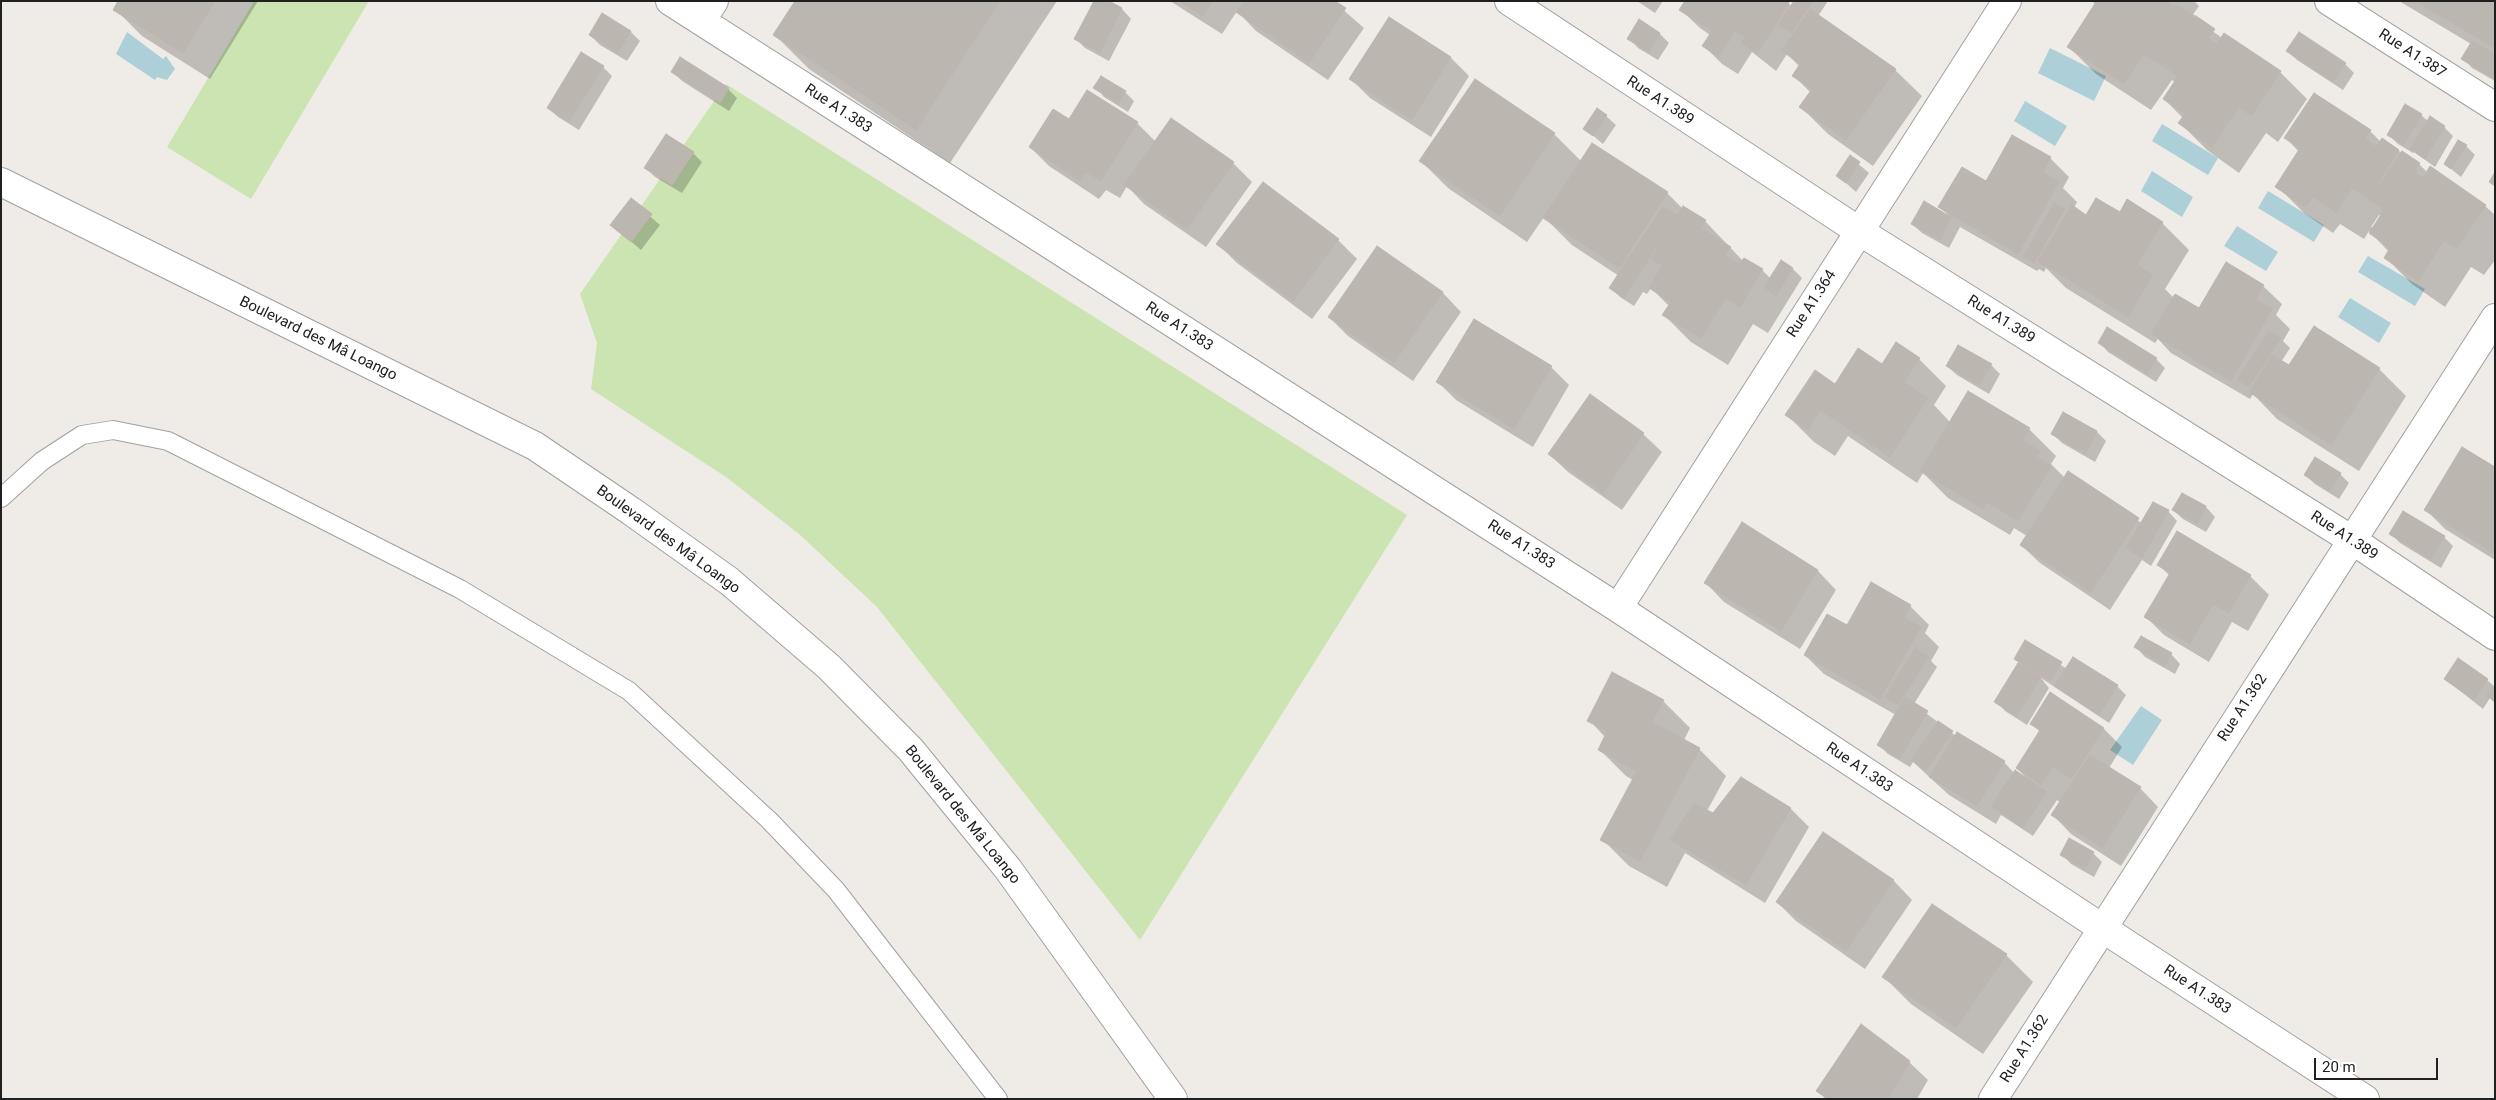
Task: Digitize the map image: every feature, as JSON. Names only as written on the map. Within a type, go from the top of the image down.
[{"type":"street","name":"Rue A1.383","points":[[670,1],[707,11],[2365,1099]]},
{"type":"street","name":"Rue A1.389","points":[[1509,1],[1859,231],[2352,540],[2495,636]]},
{"type":"street","name":"Rue A1.364","points":[[1618,608],[2007,1]]},
{"type":"street","name":"Rue A1.387","points":[[2329,1],[2495,108]]},
{"type":"street","name":"Boulevard des Mâ Loango","points":[[1,182],[535,446],[729,581],[829,667],[911,750],[1008,869],[1173,1099]]},
{"type":"street","name":"Rue A1.362","points":[[1993,1099],[2495,318]]},
{"type":"lane","points":[[1,498],[42,461],[82,435],[113,430],[168,441],[460,589],[629,691],[769,820],[829,883],[998,1099]]},
{"type":"green space","points":[[254,1],[369,1],[251,199],[167,147]]},
{"type":"green space","points":[[726,84],[1407,515],[1140,940],[877,607],[799,534],[726,477],[591,389],[597,343],[580,294]]},
{"type":"water","points":[[127,32],[163,59],[166,56],[175,69],[167,80],[157,77],[155,80],[116,54]]},
{"type":"water","points":[[2050,48],[2106,76],[2094,101],[2038,73]]},
{"type":"water","points":[[2025,101],[2067,126],[2055,146],[2014,121]]},
{"type":"water","points":[[2162,124],[2218,158],[2208,175],[2152,141]]},
{"type":"water","points":[[2152,171],[2193,197],[2182,217],[2141,191]]},
{"type":"water","points":[[2268,191],[2324,225],[2314,242],[2258,208]]},
{"type":"water","points":[[2237,226],[2278,252],[2266,271],[2224,246]]},
{"type":"water","points":[[2368,256],[2425,289],[2415,306],[2358,272]]},
{"type":"water","points":[[2350,298],[2391,323],[2379,343],[2338,317]]},
{"type":"water","points":[[2141,706],[2162,720],[2133,765],[2110,750]]},
{"type":"building","points":[[118,1],[215,1],[183,53],[113,10]]},
{"type":"building","points":[[795,1],[1000,1],[916,130],[773,35]]},
{"type":"building","points":[[1094,1],[1109,1],[1122,8],[1100,53],[1074,39]]},
{"type":"building","points":[[1179,1],[1213,1],[1203,16]]},
{"type":"building","points":[[1244,1],[1335,1],[1346,8],[1309,63],[1236,12]]},
{"type":"building","points":[[1685,1],[1787,1],[1789,3],[1757,54],[1741,43],[1745,37],[1735,31],[1719,57],[1702,46],[1712,31],[1679,10]]},
{"type":"building","points":[[1794,1],[1813,1],[1791,33],[1778,24]]},
{"type":"building","points":[[2095,1],[2166,1],[2174,7],[2176,4],[2195,16],[2162,66],[2144,54],[2124,84],[2067,47]]},
{"type":"building","points":[[2415,1],[2495,1],[2495,48]]},
{"type":"building","points":[[1810,9],[1896,69],[1846,140],[1799,107],[1812,89],[1792,76],[1800,64],[1782,51]]},
{"type":"building","points":[[602,13],[631,31],[618,53],[589,35]]},
{"type":"building","points":[[2196,16],[2215,29],[2208,38],[2217,44],[2224,33],[2281,71],[2251,116],[2239,107],[2212,147],[2178,123],[2185,114],[2163,99],[2178,76],[2163,66]]},
{"type":"building","points":[[1389,17],[1451,57],[1412,120],[1349,79]]},
{"type":"building","points":[[1639,19],[1660,33],[1649,52],[1627,39]]},
{"type":"building","points":[[2299,32],[2346,63],[2333,82],[2286,51]]},
{"type":"building","points":[[2472,41],[2495,54],[2495,79],[2461,59]]},
{"type":"building","points":[[581,52],[604,66],[569,122],[547,108]]},
{"type":"building","points":[[680,57],[729,88],[720,103],[671,72]]},
{"type":"building","points":[[1101,76],[1126,91],[1118,103],[1093,88]]},
{"type":"building","points":[[1475,79],[1555,133],[1500,216],[1419,161]]},
{"type":"building","points":[[1087,90],[1138,122],[1101,181],[1086,172],[1080,181],[1029,147],[1053,109],[1069,119]]},
{"type":"building","points":[[2314,93],[2371,130],[2365,139],[2376,147],[2382,138],[2399,150],[2368,199],[2352,188],[2336,213],[2313,197],[2306,207],[2275,187],[2300,148],[2284,138]]},
{"type":"building","points":[[2405,104],[2422,114],[2404,145],[2387,135]]},
{"type":"building","points":[[1597,108],[1607,115],[1593,136],[1583,129]]},
{"type":"building","points":[[2430,116],[2445,126],[2425,159],[2410,149]]},
{"type":"building","points":[[1171,118],[1234,162],[1187,229],[1124,185]]},
{"type":"building","points":[[666,134],[694,152],[672,185],[644,168]]},
{"type":"building","points":[[2012,135],[2051,157],[2043,172],[2059,182],[2018,254],[1938,207],[1962,167],[1986,181]]},
{"type":"building","points":[[2458,140],[2467,145],[2451,169],[2444,164]]},
{"type":"building","points":[[1592,143],[1668,192],[1619,268],[1543,218]]},
{"type":"building","points":[[2402,151],[2420,163],[2414,172],[2423,178],[2430,166],[2486,205],[2457,249],[2444,241],[2418,281],[2384,258],[2390,248],[2369,233],[2384,210],[2369,199]]},
{"type":"building","points":[[1850,155],[1860,162],[1846,183],[1836,176]]},
{"type":"building","points":[[2495,172],[2495,186],[2489,182]]},
{"type":"building","points":[[1263,182],[1339,239],[1293,301],[1216,244]]},
{"type":"building","points":[[631,198],[652,214],[631,242],[610,225]]},
{"type":"building","points":[[2096,198],[2120,212],[2127,199],[2163,222],[2137,265],[2153,275],[2128,317],[2038,261],[2072,205],[2086,215]]},
{"type":"building","points":[[1924,201],[1951,217],[1940,240],[1911,224]]},
{"type":"building","points":[[2054,203],[2065,209],[2034,263],[2023,257]]},
{"type":"building","points":[[1663,206],[1677,215],[1624,298],[1609,288]]},
{"type":"building","points":[[1683,206],[1706,220],[1701,228],[1731,247],[1725,255],[1739,264],[1744,258],[1763,269],[1740,307],[1726,298],[1701,338],[1662,315],[1671,302],[1649,288],[1662,266],[1651,259]]},
{"type":"building","points":[[1377,246],[1443,292],[1394,363],[1328,317]]},
{"type":"building","points":[[1781,260],[1793,268],[1776,296],[1764,287]]},
{"type":"building","points":[[2226,262],[2264,285],[2256,299],[2272,309],[2231,381],[2151,334],[2175,294],[2199,308]]},
{"type":"building","points":[[1474,319],[1552,366],[1514,429],[1436,382]]},
{"type":"building","points":[[2314,326],[2380,368],[2331,445],[2249,392],[2272,355],[2289,365]]},
{"type":"building","points":[[2107,327],[2157,358],[2147,374],[2098,343]]},
{"type":"building","points":[[2269,331],[2281,338],[2249,387],[2237,379]]},
{"type":"building","points":[[1896,342],[1920,358],[1904,382],[1928,398],[1890,457],[1820,410],[1808,430],[1785,415],[1815,370],[1835,384],[1858,348],[1882,364]]},
{"type":"building","points":[[1958,345],[1992,364],[1979,385],[1946,366]]},
{"type":"building","points":[[1968,391],[2030,428],[2022,440],[2040,451],[2037,457],[2051,466],[2018,521],[1987,502],[1983,509],[1920,471]]},
{"type":"building","points":[[1590,394],[1644,433],[1603,493],[1548,454]]},
{"type":"building","points":[[2063,412],[2097,431],[2086,454],[2051,434]]},
{"type":"building","points":[[2462,447],[2495,467],[2495,554],[2424,510]]},
{"type":"building","points":[[2315,457],[2341,473],[2330,491],[2304,475]]},
{"type":"building","points":[[2068,471],[2139,518],[2091,592],[2020,545]]},
{"type":"building","points":[[2182,493],[2206,506],[2197,524],[2172,510]]},
{"type":"building","points":[[2153,502],[2169,510],[2142,558],[2126,548]]},
{"type":"building","points":[[2403,511],[2445,536],[2431,559],[2389,534]]},
{"type":"building","points":[[1742,522],[1818,570],[1781,631],[1704,583]]},
{"type":"building","points":[[2177,531],[2251,575],[2229,613],[2213,604],[2190,644],[2144,617],[2170,573],[2157,565]]},
{"type":"building","points":[[1871,582],[1911,605],[1904,618],[1921,627],[1880,699],[1804,655],[1827,614],[1847,625]]},
{"type":"building","points":[[2141,636],[2172,653],[2165,666],[2134,647]]},
{"type":"building","points":[[2025,640],[2062,662],[2051,681],[2014,659]]},
{"type":"building","points":[[1915,648],[1929,657],[1898,705],[1885,697]]},
{"type":"building","points":[[2073,657],[2118,685],[2099,715],[2054,686]]},
{"type":"building","points":[[2458,658],[2488,679],[2474,700],[2444,679]]},
{"type":"building","points":[[2018,663],[2041,677],[2017,716],[1994,702]]},
{"type":"building","points":[[1612,672],[1664,700],[1652,722],[1700,748],[1640,861],[1600,840],[1637,771],[1598,750],[1607,731],[1587,721]]},
{"type":"building","points":[[2495,685],[2495,702],[2487,696]]},
{"type":"building","points":[[2050,692],[2104,728],[2071,779],[2053,767],[2041,785],[2016,768],[2040,730],[2030,724]]},
{"type":"building","points":[[1905,697],[1928,711],[1900,759],[1877,745]]},
{"type":"building","points":[[1938,721],[1953,731],[1926,771],[1911,760]]},
{"type":"building","points":[[1957,732],[2005,761],[1977,806],[1929,777]]},
{"type":"building","points":[[2090,755],[2141,787],[2102,848],[2051,815]]},
{"type":"building","points":[[2015,770],[2047,792],[2023,828],[1991,806]]},
{"type":"building","points":[[1741,777],[1791,808],[1746,885],[1670,840],[1694,803],[1713,813]]},
{"type":"building","points":[[1823,832],[1894,880],[1846,951],[1776,902]]},
{"type":"building","points":[[2069,838],[2094,852],[2085,869],[2060,855]]},
{"type":"building","points":[[1932,904],[2007,954],[1956,1028],[1882,977]]},
{"type":"building","points":[[1861,1024],[1910,1061],[1888,1099],[1828,1099],[1816,1091]]}]
